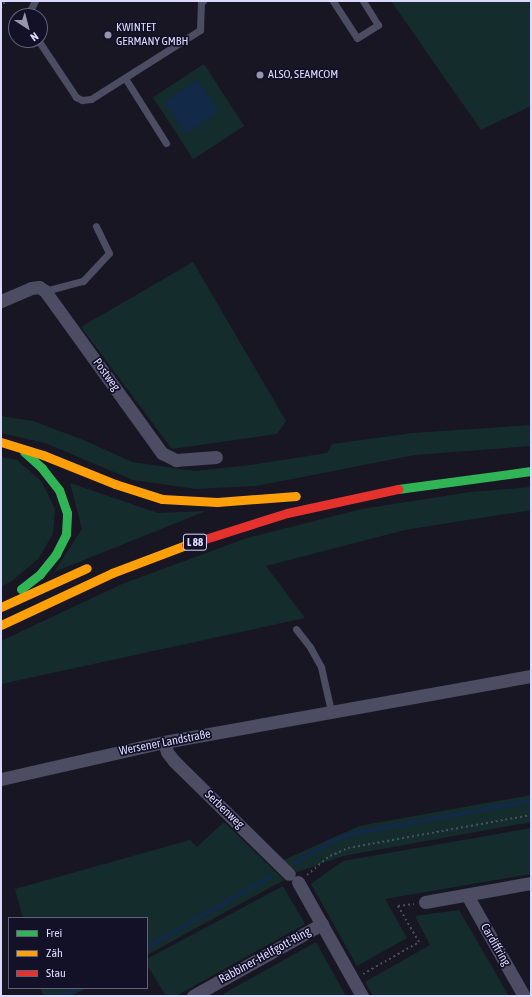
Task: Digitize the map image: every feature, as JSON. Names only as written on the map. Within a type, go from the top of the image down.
[{"type":"highway","points":[[1,442],[43,455],[115,484],[162,499],[217,502],[300,495],[246,510]]},
{"type":"highway","points":[[1,606],[40,574],[56,554],[66,534],[67,513],[59,490],[42,468],[18,448]]},
{"type":"highway","name":"L 88","points":[[1,625],[112,573],[212,536],[287,513],[400,489],[531,471]]},
{"type":"highway","points":[[1,606],[98,563]]},
{"type":"street","points":[[1,301],[30,288],[39,287],[45,290]]},
{"type":"street","name":"Postweg","points":[[45,290],[162,453],[176,460],[216,457]]},
{"type":"street","name":"Wersener Landstraße","points":[[1,779],[164,742],[531,676]]},
{"type":"street","name":"Serbenweg","points":[[164,742],[174,761],[294,878]]},
{"type":"street","name":"Rabbiner-Helfgott-Ring","points":[[294,878],[322,924],[362,996]]},
{"type":"street","points":[[425,902],[531,883]]},
{"type":"street","name":"Cardiffring","points":[[467,895],[524,996]]},
{"type":"street","name":"Rabbiner-Helfgott-Ring","points":[[193,996],[210,992],[322,924]]},
{"type":"lane","points":[[43,48],[76,97],[82,100],[91,99],[200,30],[201,2],[203,1]]},
{"type":"lane","points":[[333,1],[357,38],[378,25],[363,1]]},
{"type":"lane","points":[[125,78],[166,143]]},
{"type":"lane","points":[[45,290],[83,281],[109,253],[96,226]]},
{"type":"lane","points":[[296,629],[310,647],[321,667],[331,711]]},
{"type":"path","points":[[1,8],[5,1]]},
{"type":"path","points":[[294,878],[330,856],[348,848],[531,815]]},
{"type":"path","points":[[353,979],[419,942],[398,906],[425,902]]},
{"type":"green space","points":[[391,1],[531,1],[531,106],[481,130]]},
{"type":"green space","points":[[204,64],[244,126],[193,159],[153,97]]},
{"type":"green space","points":[[193,262],[286,421],[277,434],[172,449],[81,327]]},
{"type":"green space","points":[[1,416],[33,421],[86,441],[132,462],[195,471],[251,465],[327,453],[332,444],[413,433],[531,425],[531,446],[415,455],[256,486],[196,489],[133,480],[45,443],[1,433]]},
{"type":"green space","points":[[1,457],[17,460],[42,482],[55,509],[53,534],[38,559],[13,580],[1,587]]},
{"type":"green space","points":[[70,483],[158,513],[206,511],[54,572],[82,529]]},
{"type":"green space","points":[[531,487],[531,510],[405,530],[266,566],[305,618],[1,684],[1,641],[122,584],[247,538],[362,509],[470,492]]},
{"type":"green space","points":[[531,795],[531,822],[343,856],[297,872],[284,860],[359,826]]},
{"type":"green space","points":[[224,822],[284,880],[148,954],[148,917],[23,917],[15,889],[190,840],[197,847]]},
{"type":"green space","points":[[531,828],[531,874],[385,899],[407,938],[357,966],[311,884],[343,861]]},
{"type":"green space","points":[[283,886],[305,924],[176,996],[166,996],[148,967],[148,958]]},
{"type":"green space","points":[[459,910],[509,996],[373,996],[365,982],[430,945],[415,916]]},
{"type":"green space","points":[[316,942],[346,996],[225,996],[223,994]]},
{"type":"green space","points":[[41,989],[84,989],[71,996],[43,996]]},
{"type":"water","points":[[198,80],[219,112],[185,134],[164,102]]},
{"type":"waterway","points":[[296,863],[331,842],[355,833],[531,801]]},
{"type":"waterway","points":[[148,946],[270,877]]},
{"type":"waterway","points":[[61,996],[73,989]]},
{"type":"traffic: fast","points":[[21,589],[40,574],[56,554],[66,534],[67,513],[59,490],[42,468],[24,452]]},
{"type":"traffic: fast","points":[[398,489],[531,471]]},
{"type":"traffic: slow","points":[[1,442],[43,455],[115,484],[162,499],[217,502],[296,496]]},
{"type":"traffic: slow","points":[[1,625],[112,573],[186,545]]},
{"type":"traffic: slow","points":[[1,607],[87,568]]},
{"type":"traffic: jam","points":[[186,545],[287,513],[398,489]]},
{"type":"place","name":"KWINTET GERMANY GMBH","points":[[108,35]]},
{"type":"place","name":"ALSO, SEAMCOM","points":[[260,75]]}]
